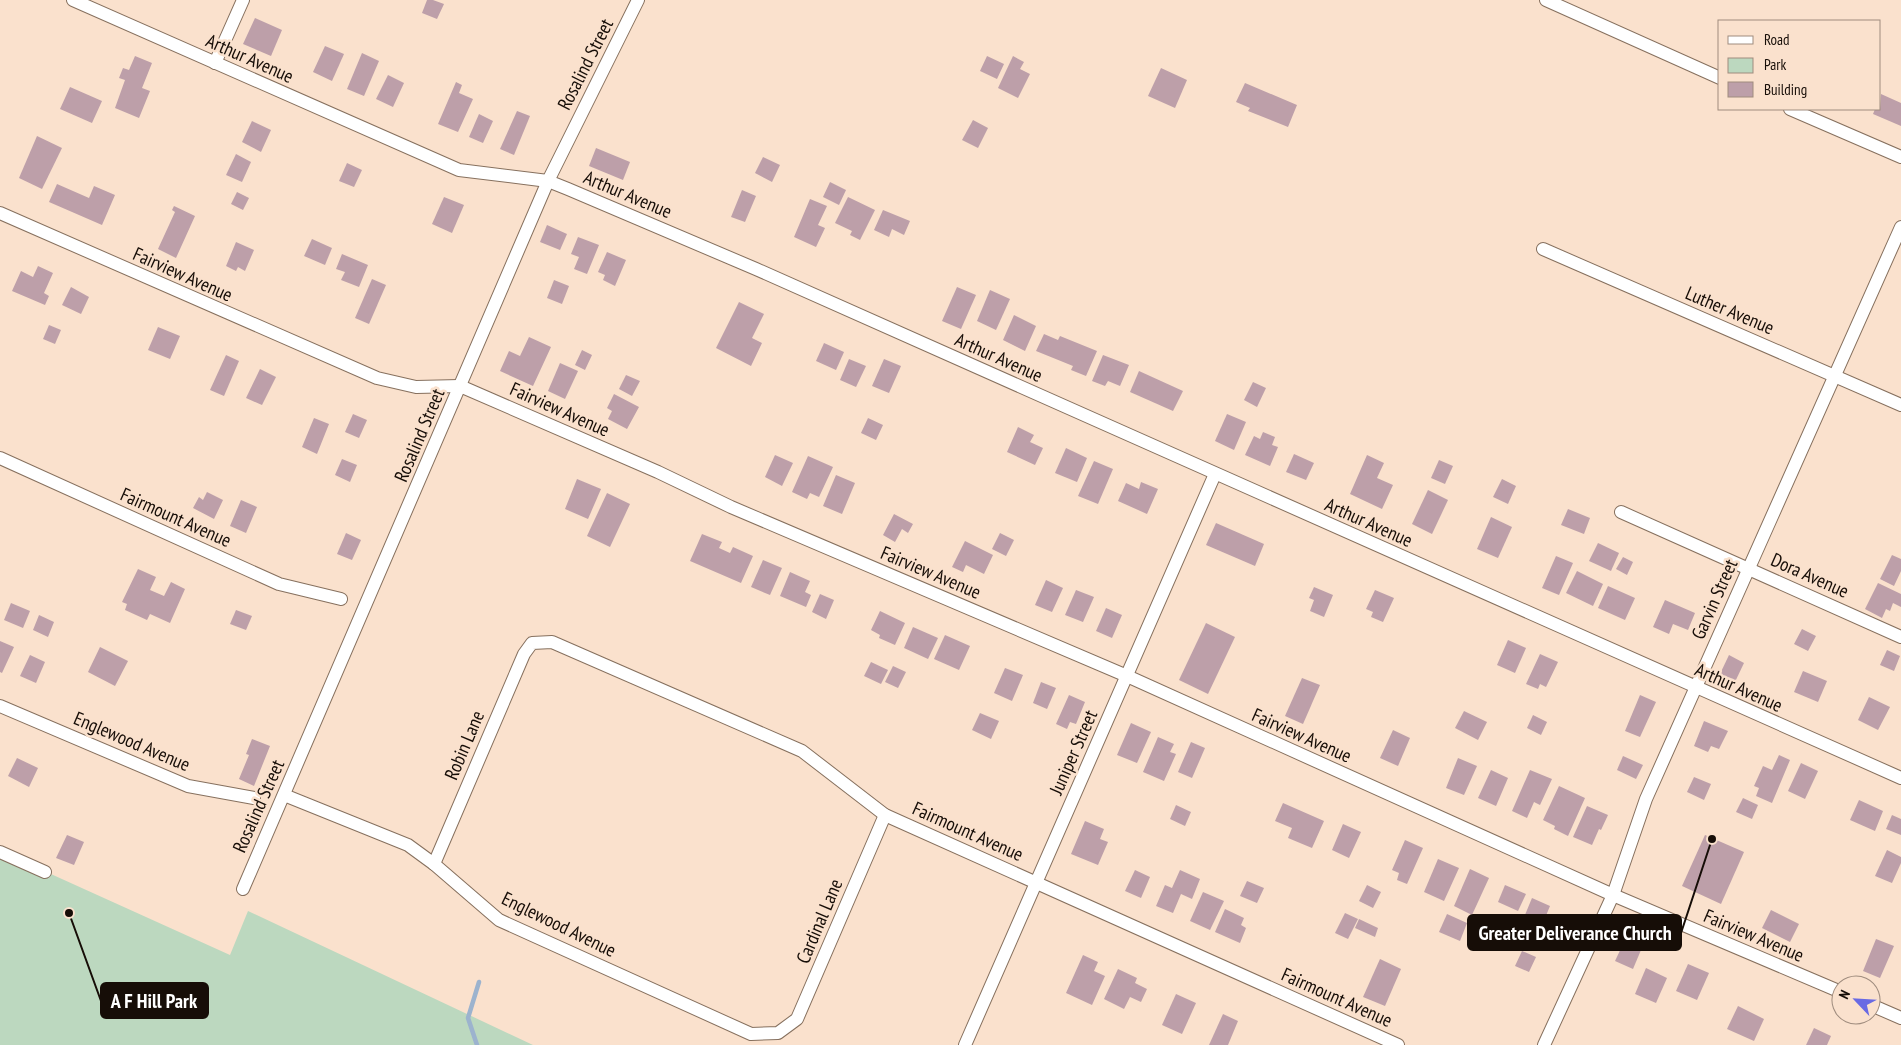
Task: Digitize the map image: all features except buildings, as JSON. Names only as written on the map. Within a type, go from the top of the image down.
[{"type":"street","name":"Arthur Avenue","points":[[73,0],[459,170],[548,181],[756,269],[1901,778]]},
{"type":"street","points":[[215,63],[243,0]]},
{"type":"street","name":"Rosalind Street","points":[[243,889],[548,181],[638,0]]},
{"type":"street","points":[[1546,0],[1718,77]]},
{"type":"street","points":[[1792,110],[1901,157]]},
{"type":"street","name":"Fairview Avenue","points":[[0,213],[377,378],[416,387],[460,386],[649,468],[730,507],[1127,676],[1613,895],[1831,988]]},
{"type":"street","name":"Garvin Street","points":[[1544,1045],[1613,895],[1646,799],[1901,227]]},
{"type":"street","name":"Luther Avenue","points":[[1543,249],[1901,405]]},
{"type":"street","name":"Fairmount Avenue","points":[[0,458],[279,584],[341,599]]},
{"type":"street","name":"Juniper Street","points":[[965,1045],[1215,474]]},
{"type":"street","name":"Dora Avenue","points":[[1621,512],[1901,637]]},
{"type":"street","name":"Fairmount Avenue","points":[[532,643],[552,642],[768,734],[802,751],[885,815],[1036,881],[1398,1045]]},
{"type":"street","name":"Robin Lane","points":[[434,864],[524,654],[532,643]]},
{"type":"street","name":"Englewood Avenue","points":[[0,706],[188,786],[254,798]]},
{"type":"street","name":"Englewood Avenue","points":[[284,795],[408,845],[434,864],[499,920],[751,1034],[778,1033]]},
{"type":"street","name":"Cardinal Lane","points":[[778,1033],[798,1019],[885,815]]},
{"type":"street","points":[[0,852],[45,872]]},
{"type":"street","points":[[1881,1009],[1901,1018]]},
{"type":"green space","points":[[0,851],[230,955],[248,911],[533,1045],[0,1045]]},
{"type":"waterway","points":[[477,1045],[468,1018],[479,982]]},
{"type":"place","name":"Greater Deliverance Church","points":[[1712,839]]},
{"type":"place","name":"A F Hill Park","points":[[69,913]]}]
